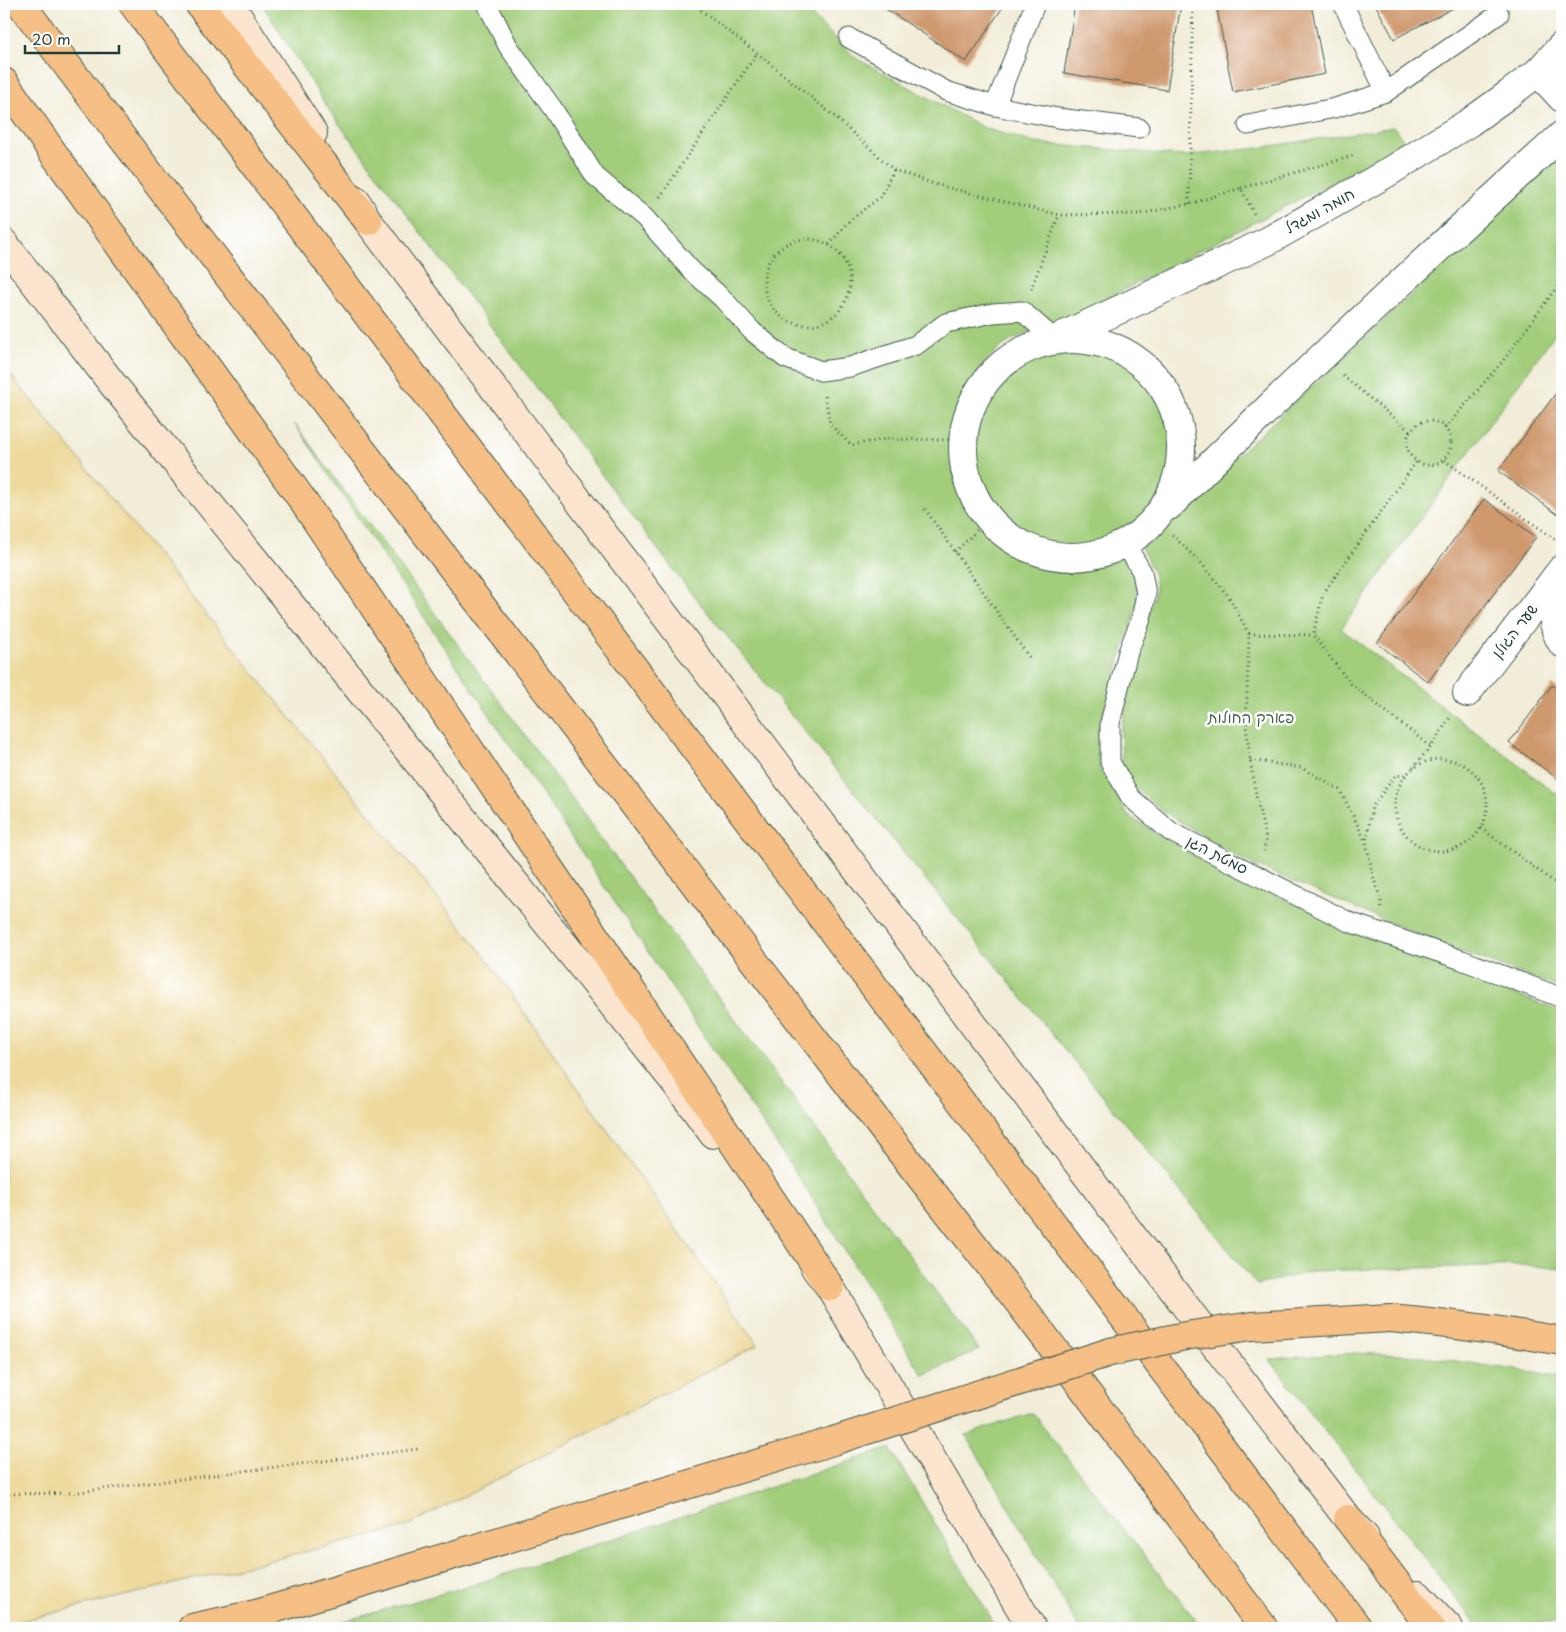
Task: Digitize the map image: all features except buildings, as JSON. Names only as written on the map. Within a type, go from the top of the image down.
[{"type":"highway","points":[[21,4],[880,1126],[1017,1300],[1264,1628]]},
{"type":"highway","points":[[133,4],[1358,1628]]},
{"type":"highway","points":[[199,4],[368,221]]},
{"type":"highway","points":[[4,82],[301,498],[830,1288]]},
{"type":"highway","points":[[192,1628],[256,1614],[348,1587],[833,1441],[1110,1352],[1185,1336],[1252,1326],[1390,1318],[1460,1325],[1562,1341]]},
{"type":"highway","points":[[1348,1519],[1431,1628]]},
{"type":"main road","points":[[230,4],[368,221],[1223,1356],[1348,1519],[1449,1628]]},
{"type":"main road","points":[[4,243],[111,382],[670,1078],[830,1288],[1032,1628]]},
{"type":"street","name":"חומה ומגדל","points":[[1562,46],[1538,72],[1470,122],[1387,174],[1268,241],[1054,339],[1019,351],[990,374],[970,404],[962,440],[964,468],[972,495],[988,519],[1016,542],[1052,555],[1090,556],[1125,543],[1141,533],[1397,285],[1562,135]]},
{"type":"street","points":[[1538,72],[1562,98]]},
{"type":"street","name":"חומה ומגדל","points":[[1054,339],[1092,340],[1128,353],[1157,378],[1176,412],[1182,450],[1175,487],[1155,519]]},
{"type":"street","points":[[1559,573],[1553,599],[1553,621],[1562,643]]},
{"type":"street","name":"שער הגולן","points":[[1467,692],[1559,573]]},
{"type":"lane","points":[[487,4],[508,46],[553,109],[595,176],[645,218],[691,270],[723,299],[752,330],[785,358],[821,371],[850,367],[916,345],[946,323],[993,313],[1022,310],[1054,339]]},
{"type":"lane","points":[[995,106],[1035,4]]},
{"type":"lane","points":[[1343,4],[1386,92]]},
{"type":"lane","points":[[1248,125],[1335,108],[1386,92],[1499,14]]},
{"type":"lane","points":[[850,38],[946,91],[995,106],[1058,118],[1139,128]]},
{"type":"lane","name":"סמטת הגן","points":[[1125,543],[1142,572],[1146,594],[1141,619],[1128,652],[1110,723],[1110,762],[1131,798],[1171,832],[1349,922],[1462,960],[1562,998]]},
{"type":"path","points":[[693,4],[757,53],[835,117],[894,170],[934,184],[1059,215],[1139,214],[1189,204],[1241,188],[1268,241]]},
{"type":"path","points":[[1189,204],[1193,4]]},
{"type":"path","points":[[645,218],[757,53]]},
{"type":"path","points":[[828,244],[847,223],[880,197],[894,170]]},
{"type":"path","points":[[1022,310],[1059,215]]},
{"type":"path","points":[[801,239],[814,239],[828,244],[840,254],[849,272],[849,292],[844,306],[835,316],[823,323],[810,326],[795,324],[782,318],[771,307],[765,294],[764,279],[767,265],[775,253],[787,244],[801,239]]},
{"type":"path","points":[[1445,428],[1503,362],[1562,280]]},
{"type":"path","points":[[1320,358],[1410,431]]},
{"type":"path","points":[[821,371],[830,424],[851,445],[886,439],[962,440]]},
{"type":"path","points":[[1427,421],[1434,421],[1445,428],[1452,440],[1448,455],[1444,460],[1431,466],[1416,462],[1408,451],[1407,437],[1414,426],[1427,421]]},
{"type":"path","points":[[1444,460],[1562,545]]},
{"type":"path","points":[[1313,635],[1323,594],[1416,462]]},
{"type":"path","points":[[925,509],[1031,660]]},
{"type":"path","points":[[955,552],[988,519]]},
{"type":"path","points":[[1155,519],[1201,563],[1230,597],[1250,634],[1246,725],[1250,760],[1266,840],[1257,876]]},
{"type":"path","points":[[1250,634],[1313,635]]},
{"type":"path","points":[[1313,635],[1350,682],[1431,747]]},
{"type":"path","points":[[1366,842],[1372,807],[1394,776],[1407,774],[1418,765],[1432,759],[1448,759],[1462,763],[1474,772],[1483,785],[1487,799],[1487,814],[1481,828],[1472,840],[1458,847],[1443,851],[1428,849],[1414,842],[1404,831],[1397,817],[1395,802],[1399,787],[1407,774],[1431,747],[1467,692]]},
{"type":"path","points":[[1250,760],[1302,768],[1340,790],[1366,842],[1372,876],[1381,900],[1380,932]]},
{"type":"path","points":[[1481,828],[1562,888]]},
{"type":"path","points":[[4,1494],[71,1493],[418,1449]]},
{"type":"green space","points":[[262,4],[800,4],[856,58],[984,128],[1035,143],[1183,156],[1258,148],[1394,127],[1406,144],[1081,312],[1022,335],[1001,347],[981,368],[964,400],[958,418],[955,437],[954,473],[958,488],[978,521],[1009,547],[1046,563],[1065,566],[1094,564],[1122,553],[1139,583],[1135,612],[1098,731],[1100,768],[1128,816],[1208,864],[1275,895],[1482,982],[1562,1012],[1562,1269],[1525,1265],[1313,1271],[1257,1285],[677,575],[331,113]]},
{"type":"green space","name":"פארק החולות","points":[[1562,156],[1562,324],[1341,629],[1562,798],[1562,989],[1426,938],[1245,861],[1161,810],[1122,776],[1121,730],[1132,674],[1156,588],[1153,572],[1140,545]]},
{"type":"green space","points":[[1072,342],[1092,344],[1112,350],[1130,360],[1146,373],[1159,389],[1169,407],[1175,427],[1177,447],[1175,467],[1169,487],[1159,505],[1146,521],[1130,534],[1112,544],[1092,550],[1072,552],[1052,550],[1032,544],[1014,534],[998,521],[985,505],[975,487],[969,467],[967,447],[969,427],[975,407],[985,389],[998,373],[1014,360],[1032,350],[1052,344]]},
{"type":"green space","points":[[295,424],[979,1350],[923,1375],[805,1187]]},
{"type":"green space","points":[[1356,1353],[1423,1356],[1562,1378],[1562,1623],[1477,1625],[1269,1359]]},
{"type":"green space","points":[[1032,1413],[1202,1628],[1079,1628],[966,1435]]},
{"type":"green space","points":[[890,1448],[997,1628],[319,1628],[472,1585]]},
{"type":"sand","points":[[4,367],[484,955],[758,1345],[403,1528],[4,1625]]}]
